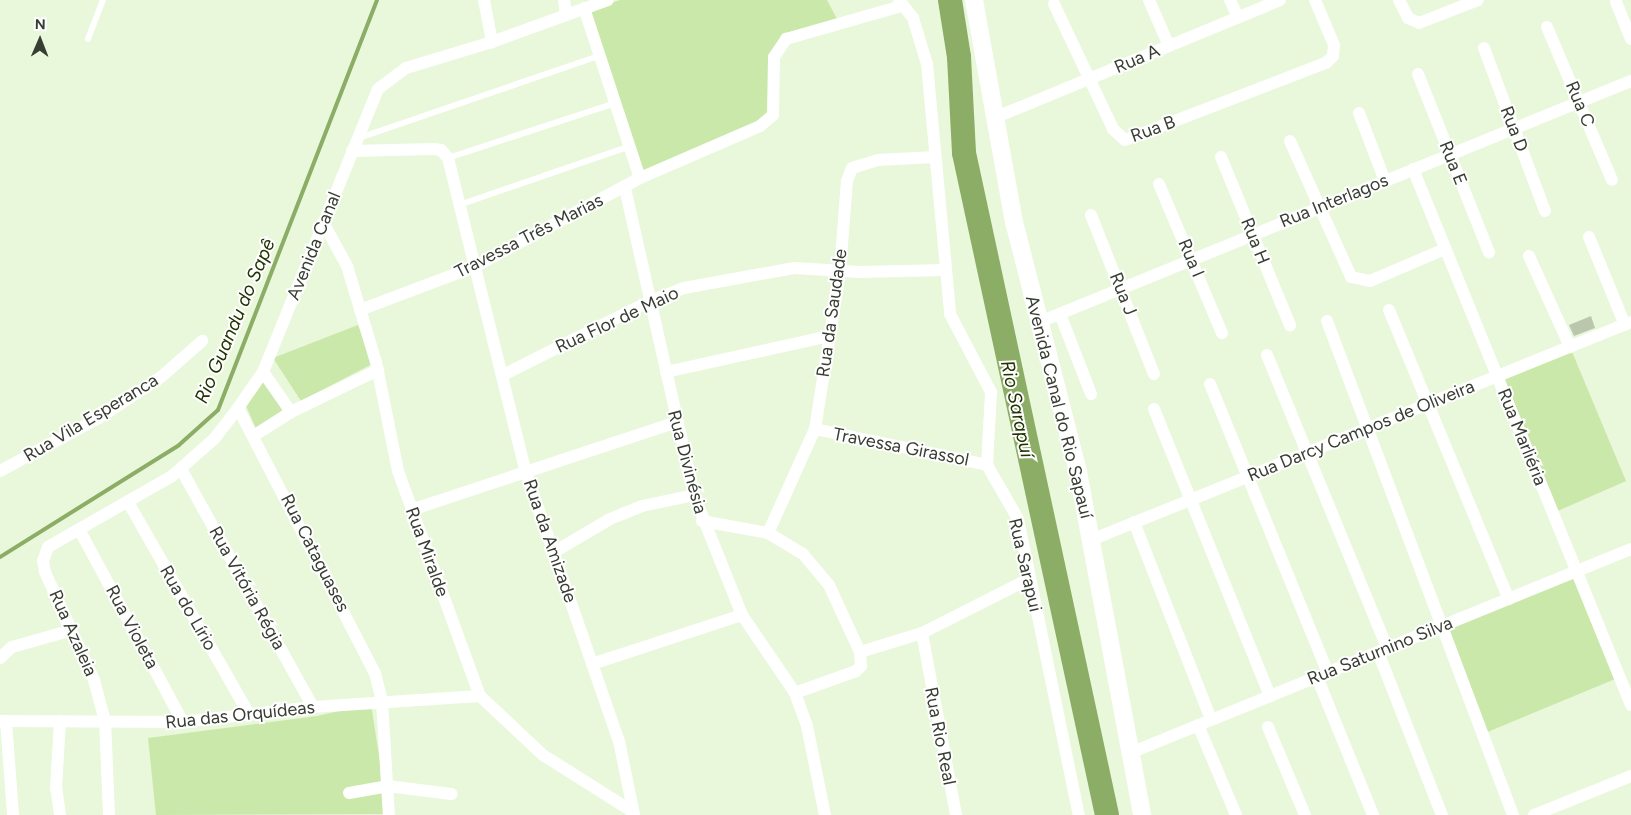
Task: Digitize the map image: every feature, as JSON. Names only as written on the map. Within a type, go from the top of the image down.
[{"type":"street","points":[[484,0],[492,42]]},
{"type":"street","points":[[564,0],[566,15]]},
{"type":"street","name":"Avenida Canal","points":[[48,547],[80,531],[182,469],[214,439],[238,408],[263,372],[378,89],[391,77],[406,68],[492,42],[608,0]]},
{"type":"street","name":"Avenida Canal do Rio Sapauí","points":[[974,0],[994,118],[1038,323],[1070,438],[1142,815]]},
{"type":"street","points":[[1149,0],[1169,46]]},
{"type":"street","points":[[1230,0],[1238,17]]},
{"type":"street","name":"Rua A","points":[[994,118],[1280,0]]},
{"type":"street","name":"Rua B","points":[[1054,4],[1112,129],[1125,140],[1326,63],[1333,56],[1334,45],[1315,0]]},
{"type":"street","points":[[1400,2],[1408,18],[1419,23],[1469,2]]},
{"type":"street","points":[[1616,2],[1631,40]]},
{"type":"street","points":[[900,3],[913,18],[927,64],[944,270],[950,314],[991,392],[987,465]]},
{"type":"street","name":"Travessa Três Marias","points":[[360,310],[474,267],[640,178],[769,121],[774,106],[774,57],[786,39],[900,3]]},
{"type":"street","points":[[584,8],[640,178]]},
{"type":"street","name":"Rua C","points":[[1548,27],[1612,180]]},
{"type":"street","name":"Rua D","points":[[1484,48],[1545,211]]},
{"type":"street","name":"Rua E","points":[[1418,74],[1489,252]]},
{"type":"street","name":"Rua Interlagos","points":[[1038,323],[1631,81]]},
{"type":"street","points":[[1359,113],[1385,181]]},
{"type":"street","points":[[1290,141],[1318,208],[1351,277],[1364,282],[1445,249]]},
{"type":"street","points":[[352,151],[434,149],[441,150],[448,158]]},
{"type":"street","name":"Rua da Saudade","points":[[768,534],[815,430],[840,271],[847,181],[852,168],[878,160],[935,157]]},
{"type":"street","name":"Rua H","points":[[1222,157],[1290,325]]},
{"type":"street","name":"Rua da Amizade","points":[[448,158],[525,470],[619,741],[634,813]]},
{"type":"street","name":"Rua Marliéria","points":[[1413,169],[1631,704]]},
{"type":"street","name":"Rua I","points":[[1159,184],[1222,333]]},
{"type":"street","name":"Rua Divinésia","points":[[624,188],[666,372],[674,423],[702,521],[742,615],[795,693],[804,716],[826,815]]},
{"type":"street","name":"Rua J","points":[[1091,215],[1154,374]]},
{"type":"street","name":"Rua Miralde","points":[[323,222],[347,266],[378,370],[398,471],[480,696],[543,755],[634,813]]},
{"type":"street","points":[[1589,237],[1628,323]]},
{"type":"street","points":[[1529,256],[1570,347]]},
{"type":"street","name":"Rua Flor de Maio","points":[[503,375],[650,301],[684,288],[746,274],[794,268],[840,271],[944,270]]},
{"type":"street","points":[[1389,310],[1509,599]]},
{"type":"street","points":[[1060,314],[1091,394]]},
{"type":"street","points":[[1327,322],[1514,815]]},
{"type":"street","name":"Rua Darcy Campos de Oliveira","points":[[1091,540],[1628,323]]},
{"type":"street","points":[[666,372],[830,336]]},
{"type":"street","name":"Rua Vila Esperanca","points":[[0,471],[131,397],[202,341]]},
{"type":"street","points":[[1267,355],[1309,452],[1442,815]]},
{"type":"street","points":[[255,435],[292,412],[378,370]]},
{"type":"street","points":[[263,372],[292,412]]},
{"type":"street","points":[[1210,384],[1250,476],[1373,815]]},
{"type":"street","name":"Rua Cataguases","points":[[238,408],[255,435],[369,657],[382,702],[390,815]]},
{"type":"street","points":[[1154,409],[1270,696]]},
{"type":"street","points":[[411,510],[525,470],[674,423]]},
{"type":"street","name":"Travessa Girassol","points":[[815,430],[987,465]]},
{"type":"street","name":"Rua Sarapui","points":[[987,465],[1018,519],[1078,815]]},
{"type":"street","name":"Rua Vitória Régia","points":[[182,469],[312,707]]},
{"type":"street","points":[[554,552],[634,509],[694,496]]},
{"type":"street","name":"Rua do Lírio","points":[[128,502],[249,714]]},
{"type":"street","points":[[702,521],[768,534],[803,554],[818,569],[860,652],[861,666],[856,672],[795,693]]},
{"type":"street","points":[[1134,522],[1211,720]]},
{"type":"street","name":"Rua Violeta","points":[[80,531],[183,722]]},
{"type":"street","name":"Rua Azaleia","points":[[48,547],[43,561],[44,572],[94,680],[105,721],[109,815]]},
{"type":"street","name":"Rua Saturnino Silva","points":[[1130,753],[1631,549]]},
{"type":"street","points":[[860,652],[922,633],[1029,579]]},
{"type":"street","points":[[592,664],[742,615]]},
{"type":"street","points":[[0,658],[12,647],[72,630]]},
{"type":"street","name":"Rua Rio Real","points":[[922,633],[924,656],[956,815]]},
{"type":"street","name":"Rua das Orquídeas","points":[[3,721],[183,722],[312,707],[480,696]]},
{"type":"street","points":[[3,721],[14,815]]},
{"type":"street","points":[[60,721],[56,788],[60,815]]},
{"type":"street","points":[[1198,725],[1236,815]]},
{"type":"street","points":[[1268,727],[1305,815]]},
{"type":"street","points":[[1534,815],[1631,776]]},
{"type":"street","points":[[349,793],[387,786],[452,794]]},
{"type":"lane","points":[[88,40],[103,0]]},
{"type":"lane","points":[[359,138],[599,56]]},
{"type":"lane","points":[[448,158],[615,103]]},
{"type":"lane","points":[[459,205],[630,146]]},
{"type":"green space","points":[[620,0],[827,0],[837,19],[779,42],[771,108],[759,126],[643,174],[588,11]]},
{"type":"green space","points":[[358,325],[374,363],[301,401],[273,358]]},
{"type":"green space","points":[[1570,347],[1626,481],[1553,513],[1497,376]]},
{"type":"green space","points":[[265,379],[283,411],[257,431],[244,401]]},
{"type":"green space","points":[[1574,568],[1620,677],[1485,733],[1444,624]]},
{"type":"green space","points":[[371,704],[388,814],[156,815],[148,738],[317,716]]},
{"type":"building","points":[[1591,316],[1595,328],[1574,336],[1569,325]]},
{"type":"waterway","name":"Rio Guandu do Sapê","points":[[0,557],[179,445],[218,410],[377,0]]},
{"type":"waterway","name":"Rio Sarapuí","points":[[950,0],[959,57],[964,153],[1107,815]]}]
